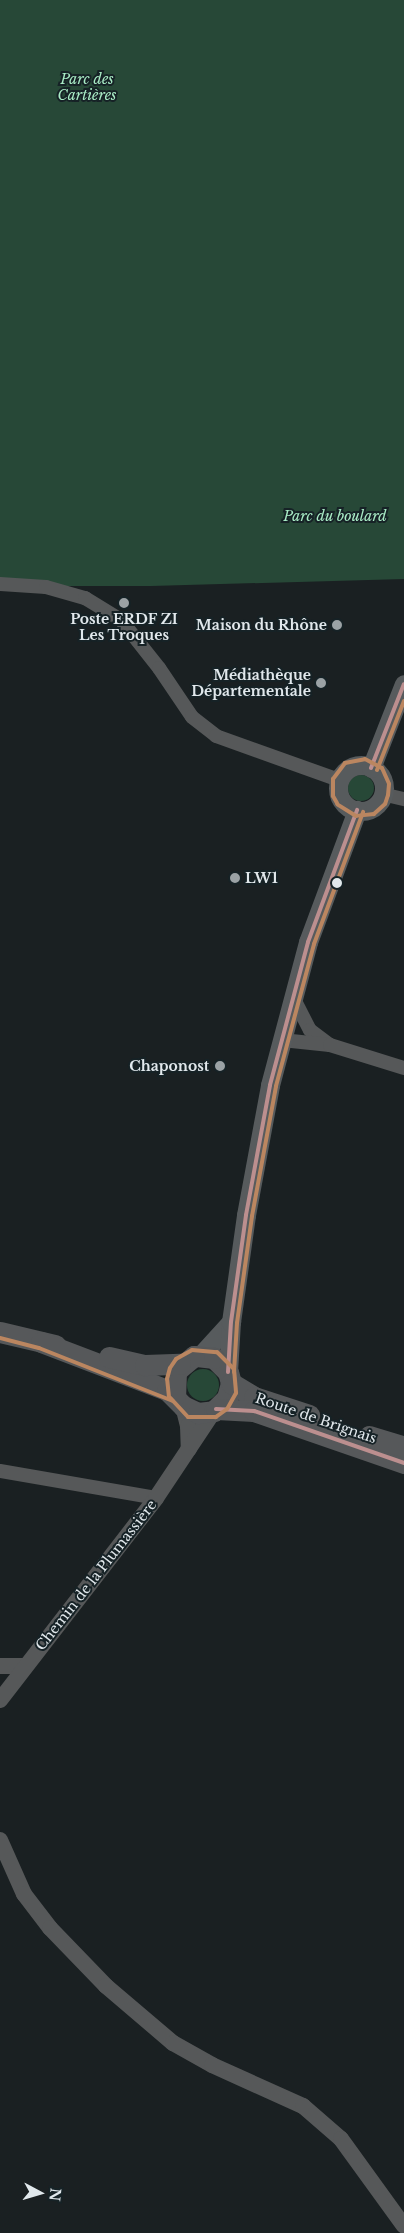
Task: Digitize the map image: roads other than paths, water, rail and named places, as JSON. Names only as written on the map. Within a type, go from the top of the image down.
[{"type":"main road","points":[[371,768],[404,684]]},
{"type":"main road","points":[[364,765],[371,768],[382,779],[382,794],[370,809],[357,810],[342,800],[339,780],[349,768],[364,765]]},
{"type":"main road","points":[[41,1342],[179,1401],[198,1413],[215,1410],[227,1398],[231,1322],[254,1164],[282,1040],[308,942],[357,810]]},
{"type":"main road","points":[[254,1164],[255,1114],[264,1060],[296,961],[308,942]]},
{"type":"main road","points":[[0,1332],[144,1365],[180,1364],[201,1355],[231,1322]]},
{"type":"main road","points":[[201,1355],[220,1362],[229,1378]]},
{"type":"main road","points":[[179,1401],[173,1379],[180,1364]]},
{"type":"main road","name":"Route de Brignais","points":[[229,1378],[254,1397],[404,1448]]},
{"type":"main road","name":"Route de Brignais","points":[[215,1410],[254,1411],[404,1464]]},
{"type":"street","points":[[0,584],[46,587],[85,598],[121,620],[159,668],[192,717],[216,736],[339,780]]},
{"type":"street","points":[[382,794],[404,799]]},
{"type":"street","points":[[294,999],[310,1030],[330,1045]]},
{"type":"street","points":[[282,1040],[330,1045],[404,1068]]},
{"type":"street","points":[[179,1401],[188,1426],[189,1449]]},
{"type":"street","name":"Chemin de la Plumassière","points":[[0,1700],[156,1498],[215,1410]]},
{"type":"street","points":[[0,1471],[156,1498]]},
{"type":"street","points":[[0,1666],[25,1666]]},
{"type":"street","points":[[0,1840],[24,1894],[50,1928],[106,1986],[173,2043],[212,2065],[303,2106],[341,2139],[404,2226]]},
{"type":"place","name":"Poste ERDF ZI Les Troques","points":[[124,603]]},
{"type":"place","name":"Maison du Rhône","points":[[337,625]]},
{"type":"place","name":"Médiathèque Départementale","points":[[321,683]]},
{"type":"place","name":"LW1","points":[[235,878]]},
{"type":"place","name":"Chaponost","points":[[220,1066]]},
{"type":"park label","name":"Parc des Cartières","points":[[87,88]]},
{"type":"park label","name":"Parc du boulard","points":[[335,516]]}]
